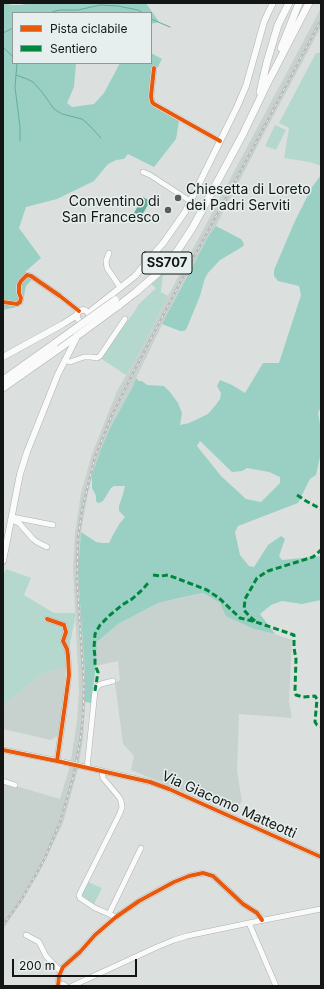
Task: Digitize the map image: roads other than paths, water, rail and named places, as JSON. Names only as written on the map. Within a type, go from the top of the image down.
[{"type":"highway","name":"SS707","points":[[256,106],[278,25],[289,3]]},
{"type":"highway","points":[[267,84],[299,3]]},
{"type":"highway","name":"SS707","points":[[3,388],[43,355],[55,343],[116,303],[136,292],[152,278],[178,250],[204,209],[310,3]]},
{"type":"highway","points":[[260,89],[273,49],[288,28]]},
{"type":"highway","name":"SS707","points":[[3,380],[77,336],[116,303]]},
{"type":"highway","name":"SS707","points":[[55,343],[77,336]]},
{"type":"main road","points":[[3,357],[63,324],[84,316],[135,276],[164,242],[185,212],[237,107],[246,86],[264,22],[273,3]]},
{"type":"main road","points":[[3,561],[20,474],[27,452],[47,400],[77,336],[84,316]]},
{"type":"street","points":[[154,68],[151,96],[152,102],[220,141]]},
{"type":"street","points":[[143,172],[190,201]]},
{"type":"street","points":[[109,253],[106,261],[107,268],[120,287]]},
{"type":"street","points":[[3,302],[17,304],[20,302],[19,285],[28,275],[60,296],[84,316]]},
{"type":"street","points":[[65,360],[70,362],[84,358],[97,358],[100,356],[126,319]]},
{"type":"street","points":[[11,518],[53,525]]},
{"type":"street","points":[[11,518],[19,523],[33,539],[47,547]]},
{"type":"street","points":[[47,619],[64,625],[66,632],[63,641],[67,649],[68,656],[65,705],[57,761]]},
{"type":"street","points":[[86,767],[95,691],[101,684],[113,681]]},
{"type":"street","name":"Via Giacomo Matteotti","points":[[3,750],[102,770],[150,782],[169,789],[321,857]]},
{"type":"street","points":[[102,770],[102,778],[119,797],[122,807],[79,894],[80,898],[96,908],[116,917]]},
{"type":"street","points":[[3,781],[15,785]]},
{"type":"street","points":[[109,914],[140,848]]},
{"type":"street","points":[[60,974],[63,968],[95,935],[116,917],[139,901],[174,882],[189,876],[203,873],[213,876],[243,904],[257,913],[262,920]]},
{"type":"street","points":[[26,935],[39,942],[46,956],[60,974],[62,985],[73,986],[174,940],[262,920],[321,909]]},
{"type":"street","points":[[249,923],[276,986]]},
{"type":"waterway","points":[[52,12],[60,10],[78,10],[100,5],[118,6],[141,12]]},
{"type":"waterway","points":[[152,19],[170,27]]},
{"type":"waterway","points":[[3,33],[12,28]]},
{"type":"waterway","points":[[3,47],[12,56]]},
{"type":"waterway","points":[[17,64],[15,87],[20,127],[20,141]]},
{"type":"waterway","points":[[16,75],[33,82],[54,109],[62,114],[82,119],[101,138]]},
{"type":"railway","points":[[3,925],[22,899],[45,858],[60,822],[73,778],[83,717],[84,685],[77,581],[78,537],[82,510],[95,457],[112,415],[133,373],[321,20]]},
{"type":"place","name":"Chiesetta di Loreto dei Padri Serviti","points":[[178,198]]},
{"type":"place","name":"Conventino di San Francesco","points":[[168,210]]}]
